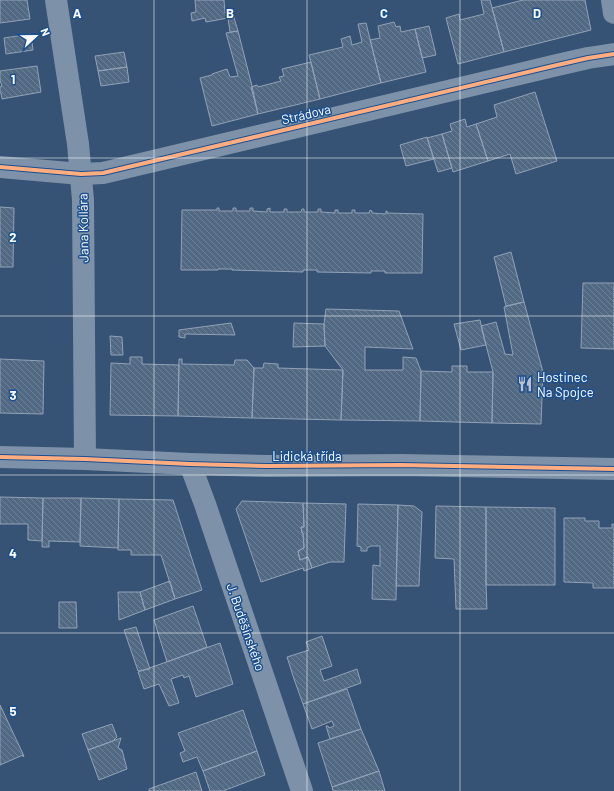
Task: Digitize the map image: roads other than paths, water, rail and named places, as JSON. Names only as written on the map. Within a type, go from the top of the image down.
[{"type":"street","name":"Jana Kollára","points":[[56,0],[78,144],[83,200],[86,458]]},
{"type":"street","points":[[612,0],[614,13]]},
{"type":"street","name":"Strádova","points":[[0,167],[81,174],[103,173],[553,66],[614,54]]},
{"type":"street","name":"Lidická třída","points":[[0,457],[86,458],[190,464],[268,466],[400,465],[614,469]]},
{"type":"street","name":"J. Buděšínského","points":[[190,464],[205,504],[302,791]]},
{"type":"place","name":"Hostinec Na Spojce","points":[[525,384]]}]
